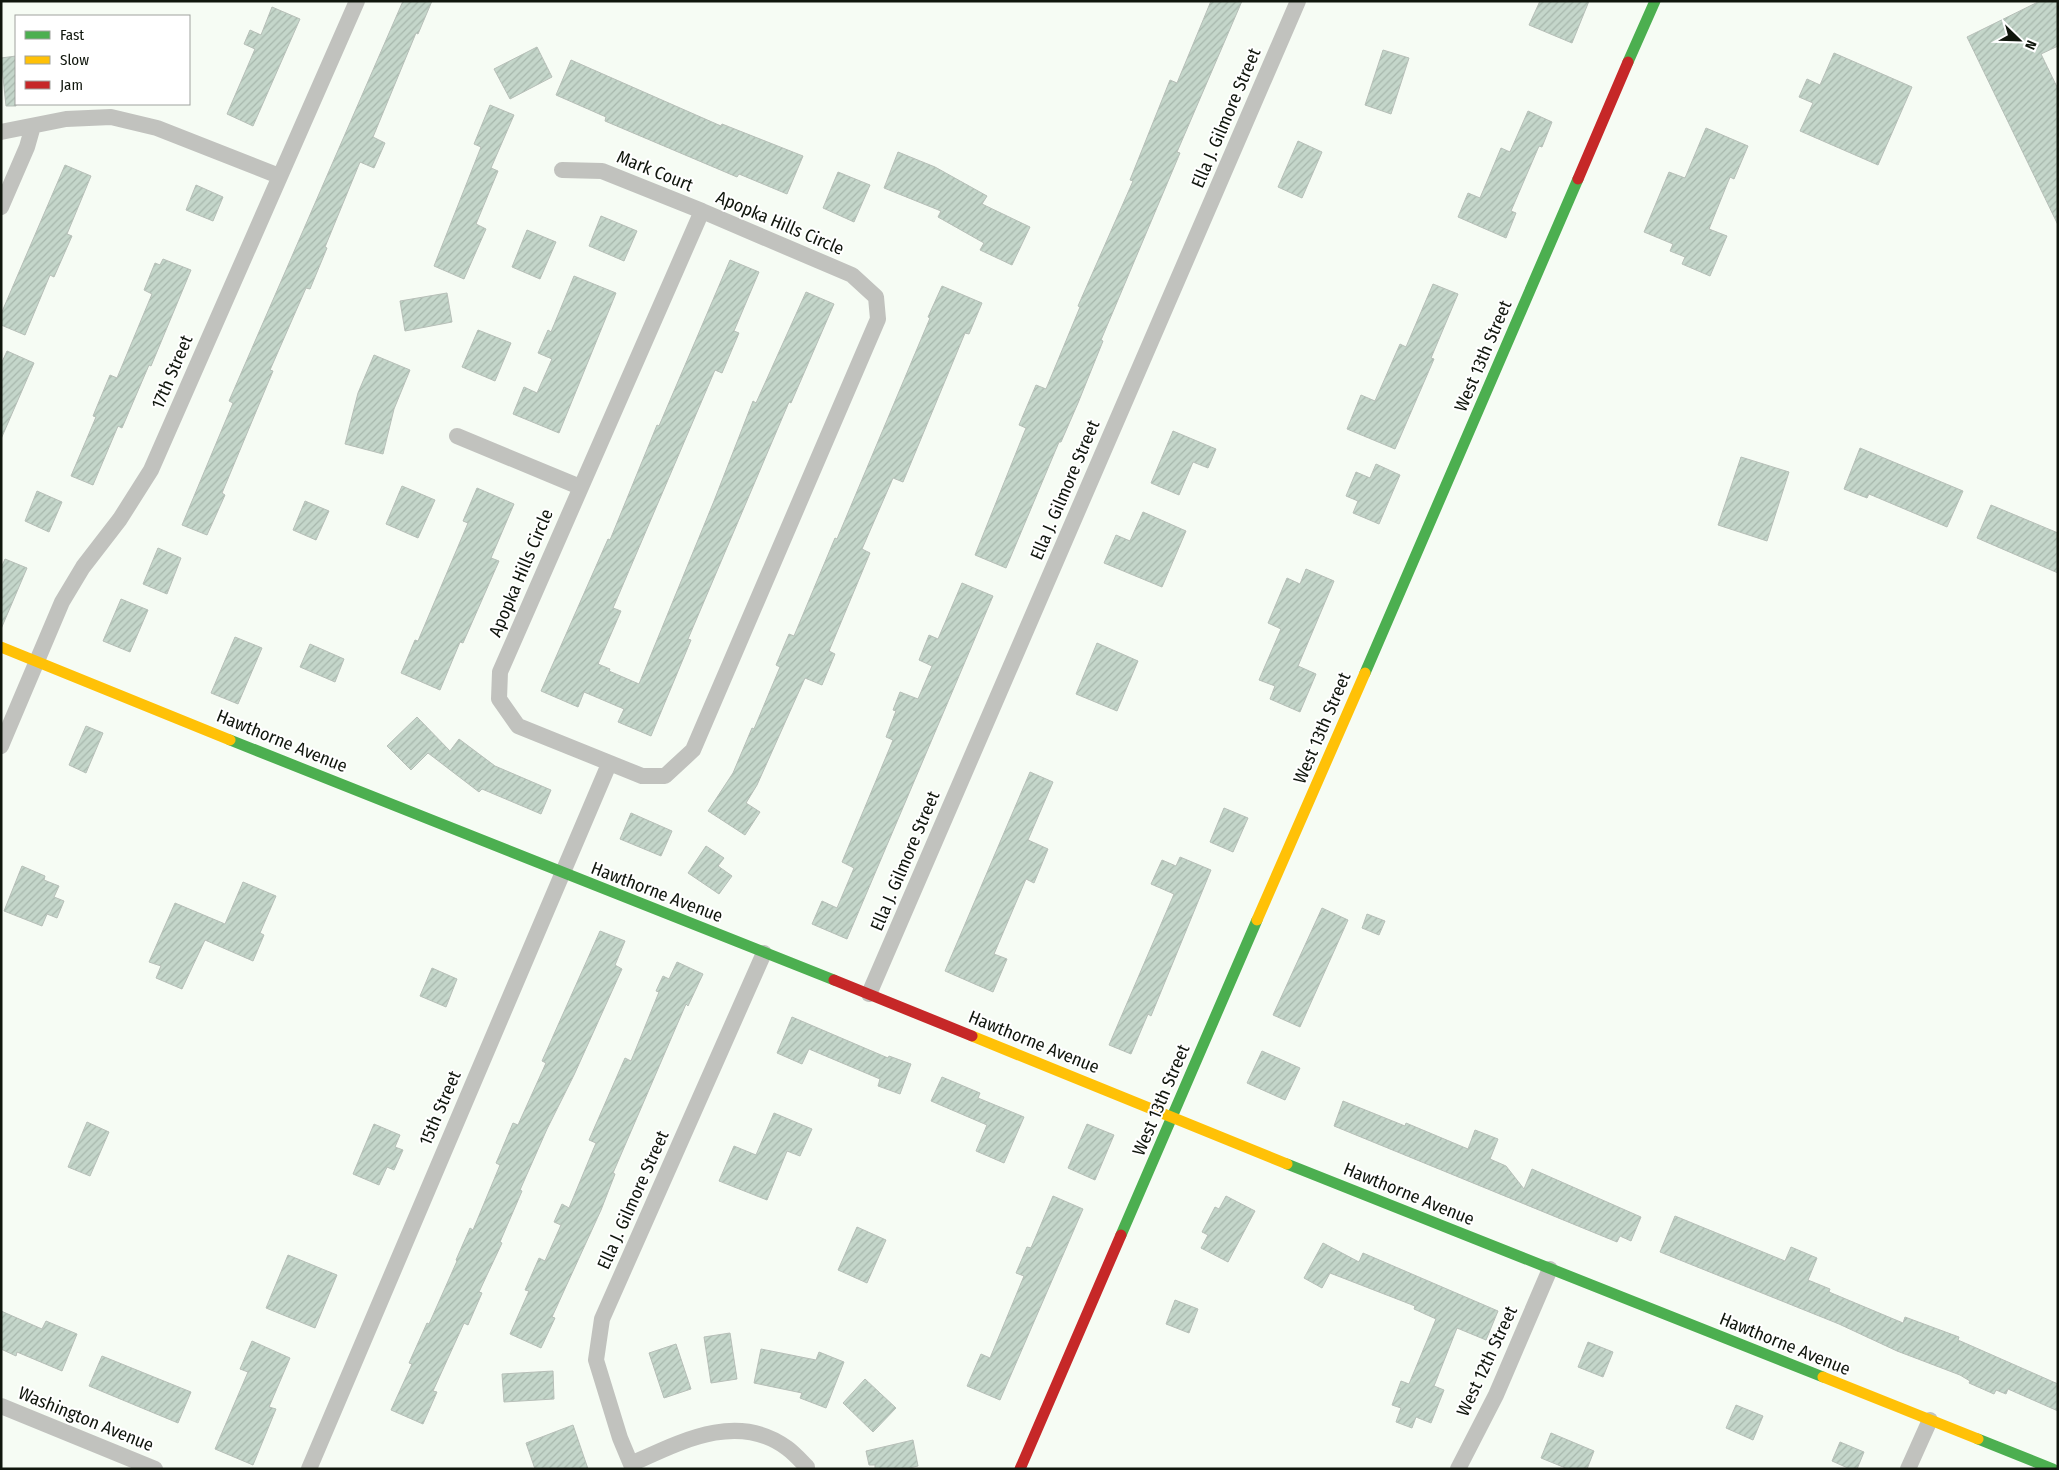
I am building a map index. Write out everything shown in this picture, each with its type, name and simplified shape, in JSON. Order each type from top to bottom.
[{"type":"street","name":"17th Street","points":[[1,746],[62,602],[83,567],[120,519],[151,470],[357,1]]},
{"type":"street","name":"Ella J. Gilmore Street","points":[[869,994],[1298,1]]},
{"type":"street","name":"West 13th Street","points":[[1020,1469],[1655,1]]},
{"type":"street","points":[[1,132],[66,119],[110,117],[157,128],[279,176]]},
{"type":"street","points":[[1,207],[27,147],[33,126]]},
{"type":"street","name":"Mark Court","points":[[562,170],[602,171],[702,211]]},
{"type":"street","name":"Apopka Hills Circle","points":[[702,211],[852,275],[876,297],[878,319],[693,750],[665,776],[642,776],[518,726],[499,699],[500,672],[702,211]]},
{"type":"street","points":[[457,436],[580,486]]},
{"type":"street","name":"Hawthorne Avenue","points":[[1,647],[561,873],[869,994],[1172,1118],[2054,1469]]},
{"type":"street","name":"15th Street","points":[[309,1469],[609,764]]},
{"type":"street","name":"Ella J. Gilmore Street","points":[[632,1466],[620,1438],[596,1360],[602,1320],[764,953]]},
{"type":"street","name":"West 12th Street","points":[[1458,1469],[1496,1395],[1550,1269]]},
{"type":"street","name":"Washington Avenue","points":[[1,1406],[155,1469]]},
{"type":"street","points":[[1908,1469],[1930,1420]]},
{"type":"street","points":[[632,1466],[699,1434],[724,1430],[742,1430],[769,1437],[788,1448],[807,1467]]},
{"type":"building","points":[[403,1],[432,1],[418,34],[416,33],[373,137],[385,143],[374,168],[360,162],[310,289],[306,288],[270,370],[273,371],[222,493],[225,495],[207,535],[182,525],[233,403],[229,401]]},
{"type":"building","points":[[1211,1],[1242,1],[1177,152],[1180,153],[1101,340],[1103,341],[1078,403],[1061,442],[1059,442],[1006,568],[975,555],[1026,428],[1019,425],[1036,385],[1046,389],[1080,307],[1078,306],[1133,181],[1130,180],[1170,80],[1177,83]]},
{"type":"building","points":[[1540,1],[1589,1],[1572,43],[1529,25]]},
{"type":"building","points":[[2040,1],[2058,1],[2058,46],[2041,54],[2058,89],[2058,225],[1967,37]]},
{"type":"building","points":[[272,7],[300,19],[253,126],[227,114],[255,49],[244,44],[250,30],[261,35]]},
{"type":"building","points":[[537,47],[552,77],[510,99],[494,69]]},
{"type":"building","points":[[1383,50],[1409,58],[1391,114],[1365,105]]},
{"type":"building","points":[[1834,53],[1912,87],[1878,165],[1800,131],[1813,103],[1799,97],[1807,79],[1820,85]]},
{"type":"building","points":[[15,56],[16,106],[6,106],[1,58]]},
{"type":"building","points":[[571,60],[721,126],[722,124],[803,156],[787,194],[739,174],[737,177],[605,121],[606,117],[556,95]]},
{"type":"building","points":[[490,105],[514,115],[491,168],[498,171],[476,224],[486,229],[464,279],[434,266],[481,147],[474,144]]},
{"type":"building","points":[[1528,111],[1552,122],[1542,147],[1539,146],[1511,211],[1516,213],[1506,238],[1458,217],[1468,193],[1480,198],[1501,148],[1510,152]]},
{"type":"building","points":[[1706,128],[1748,146],[1734,179],[1730,177],[1709,229],[1727,236],[1710,276],[1682,264],[1685,257],[1670,251],[1673,244],[1644,232],[1669,172],[1685,178]]},
{"type":"building","points":[[1298,141],[1322,152],[1302,198],[1278,187]]},
{"type":"building","points":[[898,152],[935,167],[987,196],[982,204],[1030,227],[1012,265],[980,250],[984,243],[938,217],[941,211],[884,188]]},
{"type":"building","points":[[65,165],[91,176],[67,234],[72,236],[54,277],[50,275],[25,335],[1,325],[1,314]]},
{"type":"building","points":[[838,172],[870,185],[854,222],[823,208]]},
{"type":"building","points":[[196,185],[223,197],[213,221],[186,210]]},
{"type":"building","points":[[601,216],[637,231],[624,261],[589,246]]},
{"type":"building","points":[[527,230],[556,242],[540,279],[512,267]]},
{"type":"building","points":[[163,259],[191,270],[151,366],[149,365],[122,428],[118,426],[93,485],[71,476],[96,417],[93,416],[110,375],[117,378],[152,294],[144,290],[155,263],[160,265]]},
{"type":"building","points":[[730,260],[759,272],[734,331],[739,333],[722,373],[715,370],[613,608],[621,611],[598,664],[639,684],[753,401],[756,403],[806,292],[834,304],[791,403],[789,402],[688,639],[691,640],[651,736],[618,722],[624,709],[584,692],[578,707],[541,691],[608,539],[610,540],[657,425],[659,426]]},
{"type":"building","points":[[574,276],[616,293],[559,433],[513,414],[524,387],[537,393],[552,359],[538,353],[548,330],[551,332]]},
{"type":"building","points":[[1433,284],[1458,294],[1431,358],[1434,359],[1395,449],[1347,429],[1361,395],[1375,401],[1400,344],[1406,347]]},
{"type":"building","points":[[942,286],[982,303],[969,334],[965,333],[903,482],[893,478],[862,549],[870,553],[829,651],[835,654],[822,685],[805,678],[757,785],[746,803],[760,812],[745,835],[708,811],[733,773],[752,728],[754,729],[780,667],[776,665],[789,634],[794,636],[835,538],[837,539]]},
{"type":"building","points":[[447,293],[452,322],[405,331],[400,301]]},
{"type":"building","points":[[478,330],[511,343],[495,381],[462,367]]},
{"type":"building","points":[[7,351],[34,363],[1,439],[1,364]]},
{"type":"building","points":[[374,355],[410,370],[394,409],[383,454],[345,444],[358,393]]},
{"type":"building","points":[[1173,431],[1216,449],[1208,468],[1193,462],[1179,495],[1151,483]]},
{"type":"building","points":[[1860,448],[1963,491],[1947,527],[1869,494],[1867,498],[1844,489]]},
{"type":"building","points":[[1741,457],[1789,472],[1767,541],[1718,525]]},
{"type":"building","points":[[1376,464],[1400,475],[1379,524],[1353,513],[1358,501],[1346,496],[1356,472],[1370,478]]},
{"type":"building","points":[[402,486],[435,500],[418,538],[386,524]]},
{"type":"building","points":[[477,488],[514,504],[491,558],[499,561],[463,643],[460,642],[440,690],[401,673],[415,640],[418,641],[468,523],[463,521]]},
{"type":"building","points":[[37,491],[62,502],[49,532],[25,521]]},
{"type":"building","points":[[305,501],[329,511],[316,540],[293,530]]},
{"type":"building","points":[[1991,505],[2058,533],[2058,573],[1977,538]]},
{"type":"building","points":[[1143,512],[1186,531],[1162,587],[1104,563],[1116,535],[1130,541]]},
{"type":"building","points":[[158,548],[181,558],[167,594],[143,584]]},
{"type":"building","points":[[5,559],[27,568],[1,629],[1,568]]},
{"type":"building","points":[[1306,569],[1334,581],[1298,666],[1316,674],[1300,712],[1270,699],[1275,686],[1259,680],[1281,629],[1268,623],[1287,578],[1300,584]]},
{"type":"building","points":[[962,583],[993,596],[847,939],[812,924],[822,901],[837,908],[854,868],[842,862],[893,740],[886,737],[896,711],[893,710],[900,692],[918,699],[932,666],[919,660],[929,635],[938,639]]},
{"type":"building","points":[[121,599],[148,610],[130,652],[103,641]]},
{"type":"building","points":[[235,637],[262,648],[238,704],[211,693]]},
{"type":"building","points":[[1097,643],[1138,661],[1117,711],[1076,694]]},
{"type":"building","points":[[310,644],[344,659],[335,682],[300,667]]},
{"type":"building","points":[[417,717],[450,751],[459,739],[495,766],[551,790],[541,814],[482,789],[479,792],[428,753],[411,770],[387,746]]},
{"type":"building","points":[[86,726],[103,733],[86,773],[69,765]]},
{"type":"building","points":[[1030,772],[1053,782],[1028,840],[1048,849],[1034,883],[1026,879],[994,954],[1007,959],[993,992],[945,971]]},
{"type":"building","points":[[1224,808],[1248,818],[1233,852],[1210,842]]},
{"type":"building","points":[[631,813],[672,831],[661,856],[620,839]]},
{"type":"building","points":[[706,846],[724,858],[718,866],[732,876],[719,894],[688,873]]},
{"type":"building","points":[[1180,857],[1211,870],[1151,1016],[1148,1014],[1131,1054],[1109,1045],[1174,894],[1151,884],[1162,860],[1176,866]]},
{"type":"building","points":[[22,866],[45,876],[44,880],[59,886],[54,897],[64,901],[57,918],[47,914],[42,926],[4,911]]},
{"type":"building","points":[[243,882],[276,896],[260,933],[264,935],[253,961],[205,940],[182,989],[156,978],[161,966],[149,962],[175,903],[225,924]]},
{"type":"building","points":[[1322,908],[1348,920],[1300,1027],[1273,1015]]},
{"type":"building","points":[[1367,914],[1385,921],[1379,935],[1362,928]]},
{"type":"building","points":[[600,931],[625,941],[615,965],[622,969],[520,1190],[522,1191],[500,1242],[502,1243],[479,1292],[482,1293],[468,1325],[464,1323],[433,1391],[437,1392],[423,1424],[391,1410],[412,1364],[409,1363],[427,1323],[429,1324],[470,1228],[473,1230],[500,1165],[496,1163],[513,1123],[518,1125],[546,1063],[542,1061]]},
{"type":"building","points":[[677,962],[703,974],[688,1006],[686,1004],[613,1173],[615,1174],[601,1210],[552,1317],[555,1318],[541,1348],[510,1334],[529,1291],[525,1290],[539,1258],[545,1261],[561,1225],[554,1222],[562,1204],[569,1208],[596,1143],[589,1140],[625,1058],[631,1061],[659,992],[656,991],[663,976],[669,979]]},
{"type":"building","points":[[432,968],[457,979],[446,1007],[420,996]]},
{"type":"building","points":[[792,1017],[888,1058],[889,1056],[911,1064],[900,1094],[878,1086],[880,1079],[809,1049],[802,1064],[777,1053]]},
{"type":"building","points":[[1262,1051],[1300,1068],[1285,1100],[1247,1083]]},
{"type":"building","points":[[942,1077],[980,1093],[978,1098],[1024,1117],[1004,1163],[976,1151],[987,1125],[931,1101]]},
{"type":"building","points":[[1343,1101],[1405,1126],[1406,1123],[1468,1149],[1475,1130],[1498,1139],[1490,1159],[1506,1166],[1524,1189],[1532,1169],[1641,1217],[1631,1241],[1620,1236],[1617,1242],[1334,1126]]},
{"type":"building","points":[[774,1113],[812,1129],[800,1156],[787,1151],[767,1200],[719,1181],[734,1146],[756,1155]]},
{"type":"building","points":[[87,1122],[109,1132],[90,1176],[68,1167]]},
{"type":"building","points":[[374,1124],[400,1135],[395,1147],[403,1150],[394,1170],[387,1167],[379,1185],[353,1174]]},
{"type":"building","points":[[1087,1124],[1114,1135],[1095,1180],[1068,1168]]},
{"type":"building","points":[[1053,1196],[1083,1209],[1000,1400],[967,1386],[981,1354],[990,1358],[1024,1276],[1016,1273],[1027,1247],[1031,1248]]},
{"type":"building","points":[[1226,1196],[1255,1211],[1228,1262],[1201,1248],[1208,1235],[1202,1232],[1215,1207],[1219,1209]]},
{"type":"building","points":[[1675,1216],[1785,1261],[1791,1247],[1817,1258],[1808,1280],[1830,1289],[1829,1292],[1903,1323],[1905,1317],[1959,1337],[1958,1340],[2058,1384],[2058,1411],[2008,1389],[2006,1394],[1996,1390],[1994,1394],[1969,1383],[1970,1381],[1960,1375],[1897,1351],[1839,1324],[1660,1252]]},
{"type":"building","points":[[857,1227],[886,1240],[867,1283],[838,1270]]},
{"type":"building","points":[[1323,1243],[1359,1262],[1363,1253],[1498,1311],[1486,1340],[1457,1328],[1434,1386],[1444,1390],[1431,1423],[1416,1417],[1412,1428],[1396,1422],[1401,1408],[1392,1405],[1401,1381],[1409,1384],[1436,1319],[1414,1309],[1415,1306],[1330,1273],[1322,1288],[1304,1278]]},
{"type":"building","points":[[288,1255],[337,1275],[315,1328],[266,1308]]},
{"type":"building","points":[[1175,1300],[1198,1309],[1189,1333],[1166,1324]]},
{"type":"building","points":[[1,1311],[42,1329],[46,1321],[77,1334],[62,1371],[17,1352],[16,1356],[1,1349]]},
{"type":"building","points":[[730,1333],[737,1379],[711,1383],[704,1337]]},
{"type":"building","points":[[252,1341],[290,1358],[269,1407],[276,1409],[253,1465],[215,1449],[248,1372],[240,1369]]},
{"type":"building","points":[[1588,1342],[1613,1352],[1603,1377],[1578,1367]]},
{"type":"building","points":[[676,1344],[691,1389],[664,1398],[649,1353]]},
{"type":"building","points":[[761,1349],[816,1360],[819,1352],[844,1362],[826,1408],[800,1398],[802,1393],[754,1383]]},
{"type":"building","points":[[102,1356],[191,1392],[178,1423],[89,1386]]},
{"type":"building","points":[[553,1371],[554,1399],[504,1402],[502,1374]]},
{"type":"building","points":[[865,1379],[896,1408],[873,1432],[843,1403]]},
{"type":"building","points":[[1736,1405],[1763,1416],[1753,1440],[1726,1428]]},
{"type":"building","points":[[573,1425],[588,1469],[535,1469],[526,1443]]},
{"type":"building","points":[[1551,1433],[1594,1451],[1587,1469],[1568,1469],[1541,1458]]},
{"type":"building","points":[[913,1440],[918,1466],[905,1469],[875,1469],[875,1465],[869,1465],[866,1451]]},
{"type":"building","points":[[1840,1442],[1864,1452],[1857,1469],[1850,1469],[1832,1461]]},
{"type":"traffic: fast","points":[[1628,62],[1655,1]]},
{"type":"traffic: fast","points":[[1365,673],[1578,179]]},
{"type":"traffic: fast","points":[[230,740],[834,980]]},
{"type":"traffic: fast","points":[[1121,1235],[1257,920]]},
{"type":"traffic: fast","points":[[1287,1164],[1823,1377]]},
{"type":"traffic: fast","points":[[1978,1439],[2053,1469]]},
{"type":"traffic: slow","points":[[1,647],[230,740]]},
{"type":"traffic: slow","points":[[1257,920],[1365,673]]},
{"type":"traffic: slow","points":[[972,1036],[1287,1164]]},
{"type":"traffic: slow","points":[[1823,1377],[1978,1439]]},
{"type":"traffic: jam","points":[[1578,179],[1628,62]]},
{"type":"traffic: jam","points":[[834,980],[972,1036]]},
{"type":"traffic: jam","points":[[1020,1469],[1121,1235]]}]
